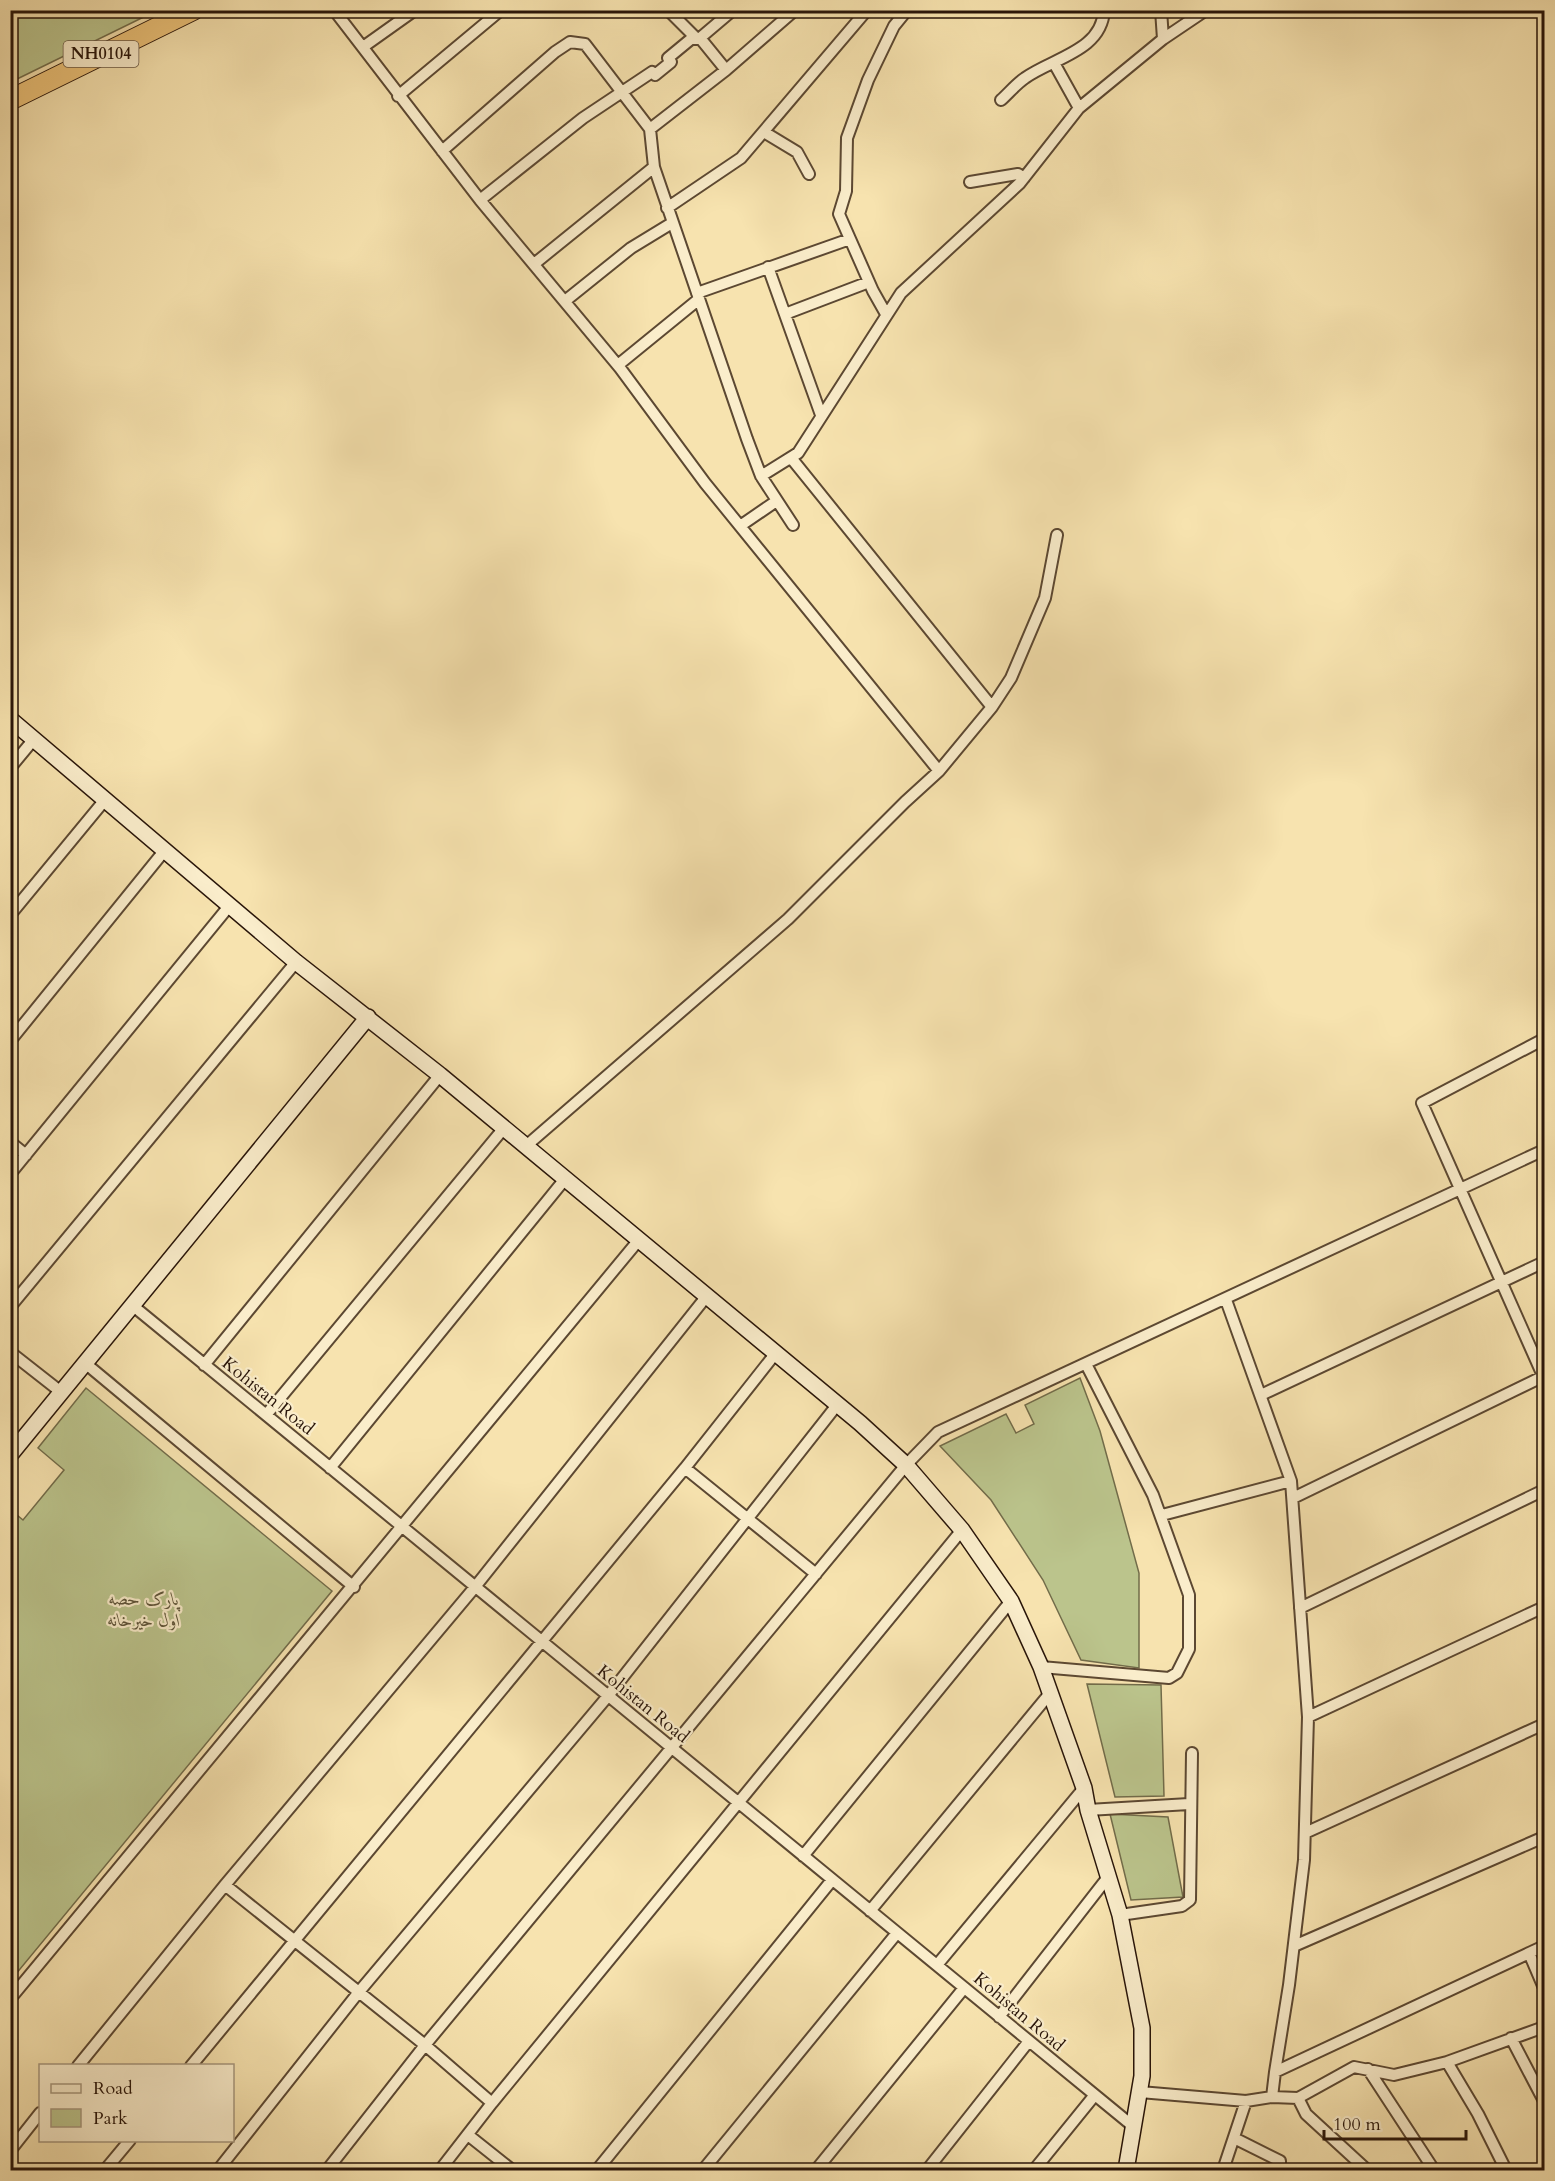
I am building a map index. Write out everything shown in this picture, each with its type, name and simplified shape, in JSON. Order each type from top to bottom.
[{"type":"highway","name":"NH0104","points":[[10,100],[192,10]]},
{"type":"main road","points":[[10,718],[104,801],[231,905],[296,962],[440,1074],[837,1405],[906,1465],[962,1530],[1011,1601],[1041,1667],[1084,1788],[1088,1810],[1120,1915],[1142,2028],[1140,2092],[1126,2170]]},
{"type":"main road","points":[[10,1455],[368,1017]]},
{"type":"street","points":[[334,10],[480,200],[618,365],[740,526],[939,771]]},
{"type":"street","points":[[363,47],[415,10]]},
{"type":"street","points":[[398,96],[501,10]]},
{"type":"street","points":[[668,10],[698,38],[726,70]]},
{"type":"street","points":[[480,200],[583,118],[652,72],[655,75],[659,72],[671,62],[668,58],[733,10]]},
{"type":"street","points":[[650,129],[726,70],[795,10]]},
{"type":"street","points":[[667,208],[741,158],[867,10]]},
{"type":"street","points":[[886,314],[839,214],[846,191],[847,138],[868,80],[894,26],[907,10]]},
{"type":"street","points":[[1000,100],[1025,78],[1084,46],[1101,30],[1104,10]]},
{"type":"street","points":[[1161,10],[1163,39]]},
{"type":"street","points":[[761,476],[792,459],[902,293],[1024,178],[1042,151],[1079,108],[1163,39],[1206,10]]},
{"type":"street","points":[[442,151],[570,42],[585,44],[650,129],[654,167],[667,208],[761,476],[775,502],[792,525]]},
{"type":"street","points":[[1054,63],[1079,108]]},
{"type":"street","points":[[764,132],[797,153],[809,174]]},
{"type":"street","points":[[534,264],[654,167]]},
{"type":"street","points":[[970,182],[1018,174],[1024,178]]},
{"type":"street","points":[[565,301],[631,248],[672,223]]},
{"type":"street","points":[[618,365],[698,296],[768,267],[850,239]]},
{"type":"street","points":[[768,267],[821,415]]},
{"type":"street","points":[[784,314],[869,282]]},
{"type":"street","points":[[792,459],[992,707]]},
{"type":"street","points":[[740,526],[775,502]]},
{"type":"street","points":[[526,1146],[788,919],[904,802],[939,771],[992,707],[1011,678],[1045,598],[1057,535]]},
{"type":"street","points":[[10,768],[34,739]]},
{"type":"street","points":[[10,915],[104,801]]},
{"type":"street","points":[[10,1041],[165,850]]},
{"type":"street","points":[[10,1174],[231,905]]},
{"type":"street","points":[[10,1307],[296,962]]},
{"type":"street","points":[[1293,1498],[1544,1377],[1458,1190],[1422,1103],[1545,1039]]},
{"type":"street","points":[[204,1365],[440,1074]]},
{"type":"street","points":[[266,1416],[504,1128]]},
{"type":"street","points":[[10,1143],[26,1155]]},
{"type":"street","points":[[327,2170],[425,2045],[673,1749],[906,1465],[938,1432],[1545,1150]]},
{"type":"street","points":[[330,1468],[565,1179]]},
{"type":"street","points":[[10,1999],[354,1587],[638,1241]]},
{"type":"street","points":[[1262,1395],[1545,1262]]},
{"type":"street","points":[[80,2064],[225,1885],[475,1587],[706,1297]]},
{"type":"street","points":[[1226,1300],[1292,1481],[1308,1717],[1305,1833],[1294,1946],[1272,2097]]},
{"type":"street","name":"Kohistan Road","points":[[132,1305],[1134,2127]]},
{"type":"street","points":[[10,1352],[62,1392]]},
{"type":"street","points":[[194,2064],[540,1641],[685,1468],[775,1354]]},
{"type":"street","points":[[85,1363],[354,1587]]},
{"type":"street","points":[[1041,1667],[1169,1678],[1177,1673],[1189,1649],[1189,1595],[1162,1515],[1086,1364]]},
{"type":"street","points":[[218,2170],[358,1993],[608,1696],[837,1405]]},
{"type":"street","points":[[685,1468],[816,1574]]},
{"type":"street","points":[[1162,1515],[1292,1481]]},
{"type":"street","points":[[1300,1608],[1545,1490]]},
{"type":"street","points":[[440,2170],[492,2103],[962,1530]]},
{"type":"street","points":[[803,1856],[1011,1601]]},
{"type":"street","points":[[1308,1717],[1545,1607]]},
{"type":"street","points":[[870,1911],[1051,1692]]},
{"type":"street","points":[[1305,1833],[1545,1724]]},
{"type":"street","points":[[1120,1915],[1182,1906],[1190,1900],[1189,1804],[1192,1753]]},
{"type":"street","points":[[937,1965],[1084,1788]]},
{"type":"street","points":[[1088,1810],[1189,1804]]},
{"type":"street","points":[[1294,1946],[1545,1837]]},
{"type":"street","points":[[999,2017],[1108,1877]]},
{"type":"street","points":[[597,2170],[832,1880]]},
{"type":"street","points":[[225,1885],[425,2045],[492,2103]]},
{"type":"street","points":[[703,2170],[897,1933]]},
{"type":"street","points":[[1275,2072],[1545,1946]]},
{"type":"street","points":[[1529,1953],[1545,1988]]},
{"type":"street","points":[[816,2170],[964,1988]]},
{"type":"street","points":[[1140,2092],[1246,2101],[1272,2097],[1298,2098],[1354,2067],[1394,2075],[1447,2062],[1545,2027]]},
{"type":"street","points":[[1511,2038],[1545,2101]]},
{"type":"street","points":[[927,2170],[1029,2041]]},
{"type":"street","points":[[1447,2062],[1478,2114],[1506,2170]]},
{"type":"street","points":[[1368,2068],[1434,2170]]},
{"type":"street","points":[[1034,2170],[1094,2096]]},
{"type":"street","points":[[1298,2098],[1306,2114],[1367,2170]]},
{"type":"street","points":[[1223,2170],[1246,2101]]},
{"type":"street","points":[[10,2151],[39,2114]]},
{"type":"street","points":[[468,2135],[512,2170]]},
{"type":"street","points":[[1234,2138],[1280,2161],[1280,2170]]},
{"type":"street","points":[[105,2170],[128,2142]]},
{"type":"green space","points":[[11,10],[156,10],[156,11],[11,82]]},
{"type":"green space","points":[[1080,1378],[1100,1431],[1139,1573],[1139,1668],[1081,1660],[1043,1580],[991,1500],[940,1446],[1006,1414],[1016,1433],[1034,1424],[1025,1405]]},
{"type":"green space","name":"پارک حصه اول خیرخانه","points":[[86,1388],[332,1591],[11,1980],[11,1510],[23,1520],[64,1470],[38,1448]]},
{"type":"green space","points":[[1087,1684],[1161,1685],[1164,1796],[1115,1797]]},
{"type":"green space","points":[[1110,1814],[1168,1817],[1183,1897],[1131,1900]]}]
